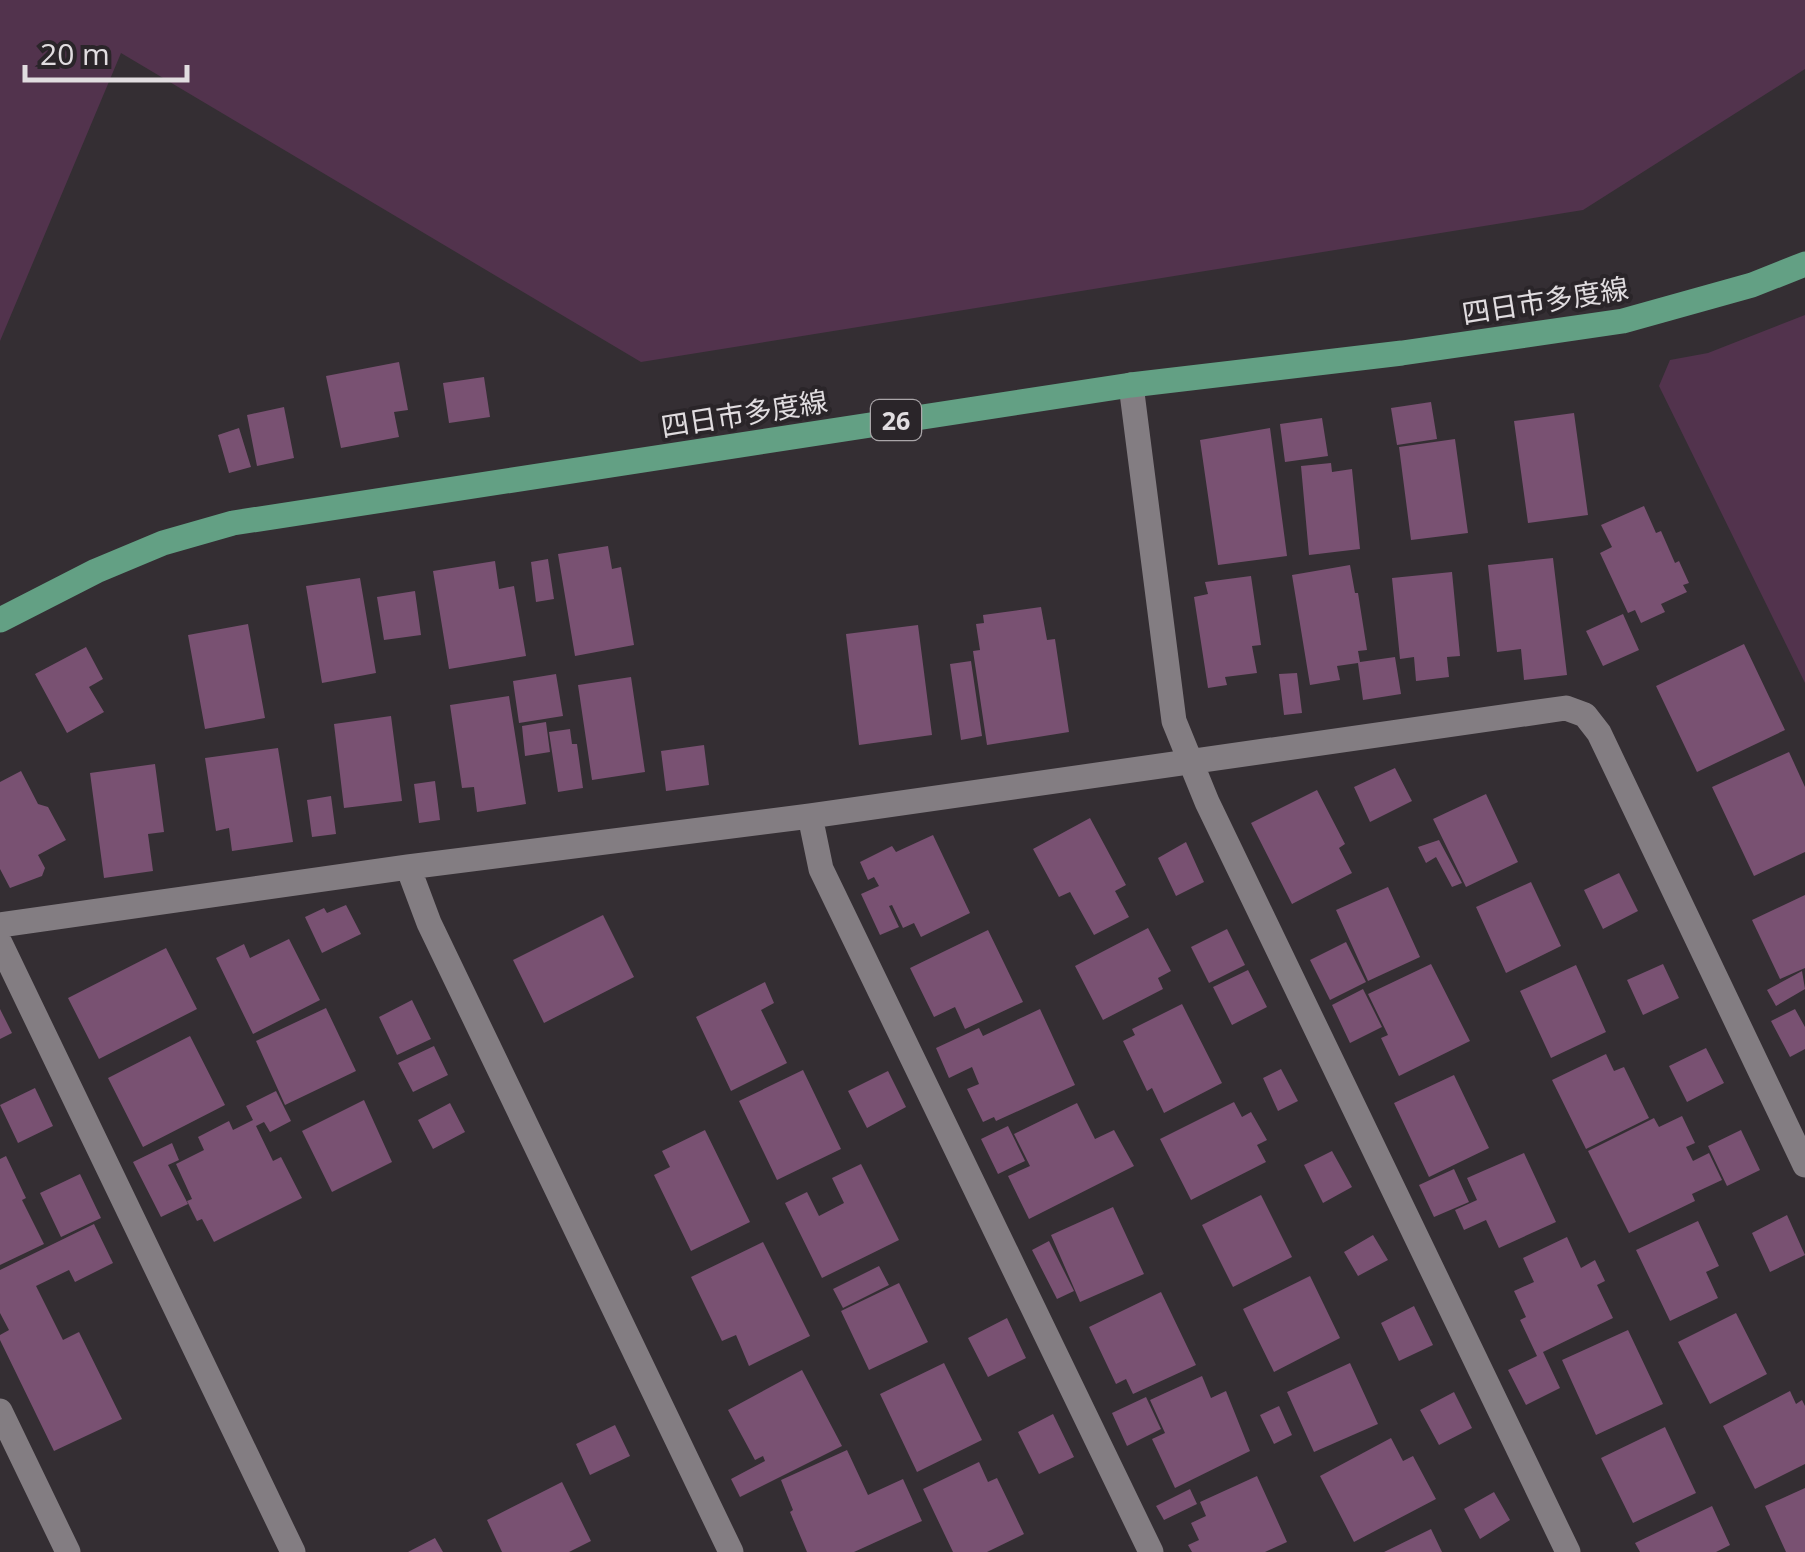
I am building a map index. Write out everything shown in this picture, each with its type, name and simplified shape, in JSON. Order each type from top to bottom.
[{"type":"main road","name":"四日市多度線","points":[[0,620],[96,571],[164,543],[232,524],[1131,385],[1402,353],[1623,321],[1752,286],[1805,264]]},
{"type":"street","points":[[1131,385],[1174,720],[1207,802],[1568,1552]]},
{"type":"street","points":[[0,924],[408,866],[810,816],[1566,708],[1585,715],[1599,734],[1805,1164]]},
{"type":"street","points":[[810,816],[821,869],[1150,1552]]},
{"type":"street","points":[[408,866],[429,923],[731,1552]]},
{"type":"street","points":[[0,943],[292,1552]]},
{"type":"street","points":[[0,1411],[68,1552]]},
{"type":"shaded area","points":[[0,0],[1805,0],[1805,69],[1583,210],[641,362],[121,53],[0,341]]},
{"type":"shaded area","points":[[1805,315],[1805,683],[1659,386],[1670,360],[1708,353]]},
{"type":"building","points":[[399,362],[408,410],[394,412],[399,437],[341,448],[326,376]]},
{"type":"building","points":[[484,377],[490,417],[449,423],[443,383]]},
{"type":"building","points":[[1431,402],[1437,439],[1397,445],[1391,408]]},
{"type":"building","points":[[284,407],[294,458],[257,466],[247,415]]},
{"type":"building","points":[[1574,413],[1588,515],[1528,523],[1514,421]]},
{"type":"building","points":[[1322,418],[1328,456],[1285,462],[1280,424]]},
{"type":"building","points":[[239,428],[251,467],[229,473],[218,435]]},
{"type":"building","points":[[1270,428],[1287,556],[1218,565],[1200,440]]},
{"type":"building","points":[[1455,439],[1468,533],[1411,540],[1399,447]]},
{"type":"building","points":[[1331,463],[1332,472],[1352,469],[1360,549],[1309,555],[1301,466]]},
{"type":"building","points":[[1644,506],[1656,533],[1661,531],[1689,583],[1683,585],[1687,592],[1661,604],[1665,612],[1641,623],[1635,610],[1628,613],[1600,553],[1612,547],[1601,525]]},
{"type":"building","points":[[608,546],[612,569],[621,567],[634,645],[575,656],[558,554]]},
{"type":"building","points":[[1553,558],[1567,675],[1524,680],[1521,649],[1497,652],[1488,565]]},
{"type":"building","points":[[548,559],[554,599],[536,602],[531,562]]},
{"type":"building","points":[[495,561],[499,589],[514,586],[526,656],[449,669],[433,571]]},
{"type":"building","points":[[1350,565],[1367,650],[1358,651],[1360,662],[1395,657],[1401,694],[1363,700],[1358,663],[1337,666],[1340,680],[1310,685],[1292,575]]},
{"type":"building","points":[[1452,572],[1460,656],[1447,657],[1449,677],[1416,681],[1414,657],[1400,659],[1392,578]]},
{"type":"building","points":[[1251,576],[1261,645],[1252,646],[1257,673],[1225,677],[1227,685],[1208,688],[1194,597],[1208,594],[1205,582]]},
{"type":"building","points":[[360,578],[376,673],[322,683],[306,586]]},
{"type":"building","points":[[415,591],[421,635],[384,640],[377,597]]},
{"type":"building","points":[[1041,607],[1047,640],[1055,639],[1069,732],[987,745],[973,651],[980,650],[976,624],[984,623],[983,615]]},
{"type":"building","points":[[1623,614],[1639,650],[1603,666],[1586,631]]},
{"type":"building","points":[[248,624],[265,718],[205,729],[188,635]]},
{"type":"building","points":[[918,625],[932,735],[859,745],[846,634]]},
{"type":"building","points":[[1744,644],[1785,730],[1697,772],[1656,686]]},
{"type":"building","points":[[86,647],[103,679],[89,687],[104,712],[67,733],[35,674]]},
{"type":"building","points":[[971,661],[982,736],[961,740],[950,664]]},
{"type":"building","points":[[1297,673],[1302,713],[1284,715],[1279,674]]},
{"type":"building","points":[[556,674],[563,716],[519,723],[513,681]]},
{"type":"building","points":[[631,677],[645,772],[592,780],[578,685]]},
{"type":"building","points":[[509,696],[526,804],[477,812],[474,787],[462,788],[450,705]]},
{"type":"building","points":[[391,716],[402,801],[344,808],[334,724]]},
{"type":"building","points":[[546,722],[550,752],[525,756],[522,726]]},
{"type":"building","points":[[570,729],[572,744],[577,744],[583,788],[558,792],[549,732]]},
{"type":"building","points":[[704,745],[709,785],[666,791],[661,751]]},
{"type":"building","points":[[278,748],[293,842],[232,851],[229,828],[216,831],[205,758]]},
{"type":"building","points":[[1789,752],[1805,787],[1805,852],[1754,876],[1712,787]]},
{"type":"building","points":[[155,764],[164,832],[148,834],[153,871],[104,878],[90,773]]},
{"type":"building","points":[[1395,768],[1412,801],[1370,822],[1354,787]]},
{"type":"building","points":[[21,771],[38,804],[48,807],[66,840],[38,855],[45,868],[42,876],[10,888],[0,869],[0,782]]},
{"type":"building","points":[[435,781],[440,820],[419,823],[414,784]]},
{"type":"building","points":[[1317,790],[1345,844],[1339,848],[1352,873],[1292,904],[1251,823]]},
{"type":"building","points":[[1486,794],[1518,862],[1466,887],[1433,819]]},
{"type":"building","points":[[331,796],[336,834],[312,837],[307,800]]},
{"type":"building","points":[[1090,818],[1126,885],[1115,891],[1129,917],[1094,935],[1070,892],[1059,897],[1033,849]]},
{"type":"building","points":[[933,835],[970,913],[921,937],[914,923],[903,928],[892,905],[889,906],[899,927],[880,935],[861,894],[879,886],[874,877],[868,880],[860,862],[892,846],[896,852]]},
{"type":"building","points":[[1439,840],[1462,883],[1452,887],[1436,857],[1426,863],[1418,847]]},
{"type":"building","points":[[1186,842],[1204,882],[1176,896],[1158,858]]},
{"type":"building","points":[[1619,873],[1638,911],[1603,929],[1584,890]]},
{"type":"building","points":[[1531,882],[1561,946],[1506,973],[1476,907]]},
{"type":"building","points":[[1388,887],[1420,957],[1368,981],[1336,910]]},
{"type":"building","points":[[1805,895],[1805,968],[1780,979],[1752,920]]},
{"type":"building","points":[[346,905],[361,934],[322,953],[305,917],[324,908],[327,913]]},
{"type":"building","points":[[603,915],[634,977],[544,1023],[513,960]]},
{"type":"building","points":[[1148,928],[1171,971],[1158,978],[1163,989],[1103,1020],[1075,966]]},
{"type":"building","points":[[1227,929],[1245,965],[1209,983],[1191,947]]},
{"type":"building","points":[[988,930],[1023,1002],[965,1029],[955,1007],[934,1017],[910,968]]},
{"type":"building","points":[[289,939],[320,1000],[253,1034],[216,958],[244,944],[250,958]]},
{"type":"building","points":[[1346,942],[1366,982],[1330,1000],[1310,960]]},
{"type":"building","points":[[166,948],[197,1009],[99,1059],[68,998]]},
{"type":"building","points":[[1431,964],[1470,1041],[1399,1076],[1381,1038],[1388,1035],[1368,994]]},
{"type":"building","points":[[1663,964],[1679,998],[1643,1015],[1627,980]]},
{"type":"building","points":[[1576,965],[1606,1032],[1551,1058],[1520,991]]},
{"type":"building","points":[[1248,970],[1267,1007],[1232,1025],[1213,987]]},
{"type":"building","points":[[1802,971],[1805,989],[1776,1006],[1767,990]]},
{"type":"building","points":[[765,982],[774,1003],[761,1010],[787,1063],[731,1091],[696,1017]]},
{"type":"building","points":[[1363,989],[1382,1027],[1350,1043],[1332,1005]]},
{"type":"building","points":[[412,1000],[431,1039],[397,1055],[379,1017]]},
{"type":"building","points":[[1182,1004],[1222,1083],[1164,1113],[1152,1088],[1147,1091],[1123,1041],[1135,1035],[1132,1029]]},
{"type":"building","points":[[326,1008],[356,1071],[285,1105],[256,1041]]},
{"type":"building","points":[[0,1009],[12,1033],[0,1039]]},
{"type":"building","points":[[1040,1009],[1075,1085],[996,1121],[994,1117],[983,1122],[967,1089],[979,1084],[972,1067],[949,1078],[936,1048],[979,1028],[983,1036]]},
{"type":"building","points":[[1795,1009],[1805,1027],[1805,1049],[1790,1057],[1771,1021]]},
{"type":"building","points":[[190,1036],[225,1105],[143,1147],[108,1078]]},
{"type":"building","points":[[434,1046],[448,1075],[413,1092],[398,1063]]},
{"type":"building","points":[[1706,1048],[1724,1083],[1687,1102],[1669,1066]]},
{"type":"building","points":[[1606,1054],[1614,1071],[1624,1067],[1649,1118],[1586,1149],[1552,1080]]},
{"type":"building","points":[[1281,1069],[1298,1101],[1278,1111],[1263,1078]]},
{"type":"building","points":[[803,1070],[841,1149],[777,1180],[739,1101]]},
{"type":"building","points":[[888,1071],[906,1107],[867,1128],[848,1091]]},
{"type":"building","points":[[1454,1075],[1489,1148],[1429,1177],[1394,1103]]},
{"type":"building","points":[[35,1088],[53,1126],[18,1143],[0,1105]]},
{"type":"building","points":[[276,1091],[291,1121],[270,1132],[264,1122],[256,1126],[273,1161],[281,1157],[302,1198],[214,1242],[187,1201],[192,1199],[176,1164],[204,1150],[198,1137],[229,1121],[233,1130],[253,1120],[246,1106]]},
{"type":"building","points":[[364,1100],[392,1162],[332,1192],[302,1131]]},
{"type":"building","points":[[1234,1102],[1242,1117],[1251,1112],[1267,1140],[1257,1145],[1266,1162],[1191,1200],[1160,1139]]},
{"type":"building","points":[[450,1103],[465,1132],[433,1149],[418,1120]]},
{"type":"building","points":[[1077,1103],[1095,1139],[1114,1130],[1134,1166],[1029,1219],[1008,1176],[1030,1166],[1014,1134]]},
{"type":"building","points":[[1682,1116],[1695,1143],[1686,1147],[1693,1161],[1709,1153],[1722,1180],[1692,1194],[1695,1201],[1629,1233],[1588,1151],[1654,1118],[1659,1127]]},
{"type":"building","points":[[1008,1126],[1025,1161],[998,1174],[981,1139]]},
{"type":"building","points":[[705,1130],[750,1222],[691,1251],[654,1175],[670,1167],[662,1151]]},
{"type":"building","points":[[1741,1130],[1760,1170],[1727,1186],[1708,1146]]},
{"type":"building","points":[[172,1143],[179,1160],[168,1165],[188,1204],[161,1217],[133,1162]]},
{"type":"building","points":[[1332,1151],[1352,1187],[1323,1203],[1304,1165]]},
{"type":"building","points":[[1524,1153],[1556,1222],[1499,1248],[1486,1220],[1464,1230],[1455,1210],[1477,1200],[1467,1178]]},
{"type":"building","points":[[6,1156],[44,1244],[0,1265],[0,1159]]},
{"type":"building","points":[[861,1164],[899,1240],[822,1278],[785,1203],[807,1192],[819,1216],[844,1203],[832,1178]]},
{"type":"building","points":[[1454,1169],[1469,1202],[1434,1217],[1419,1185]]},
{"type":"building","points":[[80,1174],[101,1218],[61,1237],[40,1193]]},
{"type":"building","points":[[1261,1195],[1292,1257],[1233,1287],[1202,1225]]},
{"type":"building","points":[[1113,1207],[1144,1274],[1080,1302],[1051,1235]]},
{"type":"building","points":[[1787,1215],[1805,1255],[1770,1272],[1752,1233]]},
{"type":"building","points":[[1698,1221],[1719,1266],[1706,1272],[1718,1298],[1670,1321],[1636,1250]]},
{"type":"building","points":[[94,1224],[113,1263],[75,1282],[69,1270],[36,1286],[63,1340],[79,1332],[122,1419],[54,1451],[0,1340],[0,1335],[9,1330],[0,1313],[0,1270]]},
{"type":"building","points":[[1373,1235],[1388,1260],[1358,1276],[1344,1252]]},
{"type":"building","points":[[1567,1237],[1581,1268],[1595,1260],[1605,1281],[1597,1285],[1613,1318],[1543,1352],[1560,1388],[1526,1405],[1508,1370],[1537,1356],[1520,1320],[1526,1317],[1514,1291],[1534,1282],[1523,1258]]},
{"type":"building","points":[[1049,1241],[1074,1291],[1057,1299],[1032,1250]]},
{"type":"building","points":[[763,1242],[810,1336],[749,1366],[736,1335],[722,1341],[691,1277]]},
{"type":"building","points":[[879,1266],[889,1285],[843,1308],[833,1289]]},
{"type":"building","points":[[1310,1276],[1340,1338],[1274,1372],[1243,1309]]},
{"type":"building","points":[[899,1283],[928,1342],[869,1370],[841,1311]]},
{"type":"building","points":[[1161,1292],[1196,1365],[1133,1394],[1126,1379],[1116,1384],[1089,1327]]},
{"type":"building","points":[[1414,1306],[1433,1345],[1399,1361],[1381,1323]]},
{"type":"building","points":[[1736,1313],[1767,1374],[1710,1404],[1678,1342]]},
{"type":"building","points":[[1007,1318],[1026,1358],[988,1377],[968,1338]]},
{"type":"building","points":[[1628,1330],[1663,1404],[1596,1435],[1562,1360]]},
{"type":"building","points":[[944,1363],[982,1440],[917,1472],[880,1394]]},
{"type":"building","points":[[1350,1363],[1378,1424],[1314,1452],[1287,1392]]},
{"type":"building","points":[[802,1370],[842,1446],[740,1497],[731,1479],[765,1461],[763,1456],[755,1460],[728,1410]]},
{"type":"building","points":[[1202,1376],[1211,1398],[1226,1391],[1250,1451],[1175,1488],[1152,1439],[1165,1433],[1150,1400]]},
{"type":"building","points":[[1790,1391],[1796,1404],[1802,1400],[1805,1406],[1805,1464],[1755,1489],[1723,1426]]},
{"type":"building","points":[[1454,1392],[1472,1428],[1439,1445],[1420,1410]]},
{"type":"building","points":[[1146,1397],[1161,1429],[1127,1446],[1112,1413]]},
{"type":"building","points":[[1279,1406],[1292,1435],[1274,1444],[1260,1415]]},
{"type":"building","points":[[1053,1414],[1074,1457],[1039,1474],[1018,1432]]},
{"type":"building","points":[[615,1425],[630,1456],[590,1475],[576,1444]]},
{"type":"building","points":[[1665,1427],[1696,1493],[1633,1523],[1601,1458]]},
{"type":"building","points":[[1391,1438],[1403,1461],[1413,1456],[1436,1499],[1354,1542],[1320,1476]]},
{"type":"building","points":[[847,1450],[868,1495],[903,1479],[922,1521],[854,1552],[807,1552],[781,1480]]},
{"type":"building","points":[[979,1462],[988,1482],[997,1478],[1024,1534],[987,1552],[953,1552],[923,1489]]},
{"type":"building","points":[[1257,1476],[1287,1542],[1265,1552],[1192,1552],[1188,1545],[1199,1540],[1191,1523],[1206,1516],[1200,1502]]},
{"type":"building","points":[[562,1482],[591,1541],[569,1552],[502,1552],[487,1520]]},
{"type":"building","points":[[1805,1488],[1805,1552],[1786,1552],[1765,1506]]},
{"type":"building","points":[[1190,1489],[1197,1504],[1164,1520],[1156,1506]]},
{"type":"building","points":[[1494,1492],[1510,1520],[1480,1539],[1464,1509]]},
{"type":"building","points":[[1712,1506],[1730,1545],[1716,1552],[1640,1552],[1635,1543]]},
{"type":"building","points":[[1431,1529],[1442,1552],[1384,1552]]},
{"type":"building","points":[[435,1538],[443,1552],[408,1552]]}]
